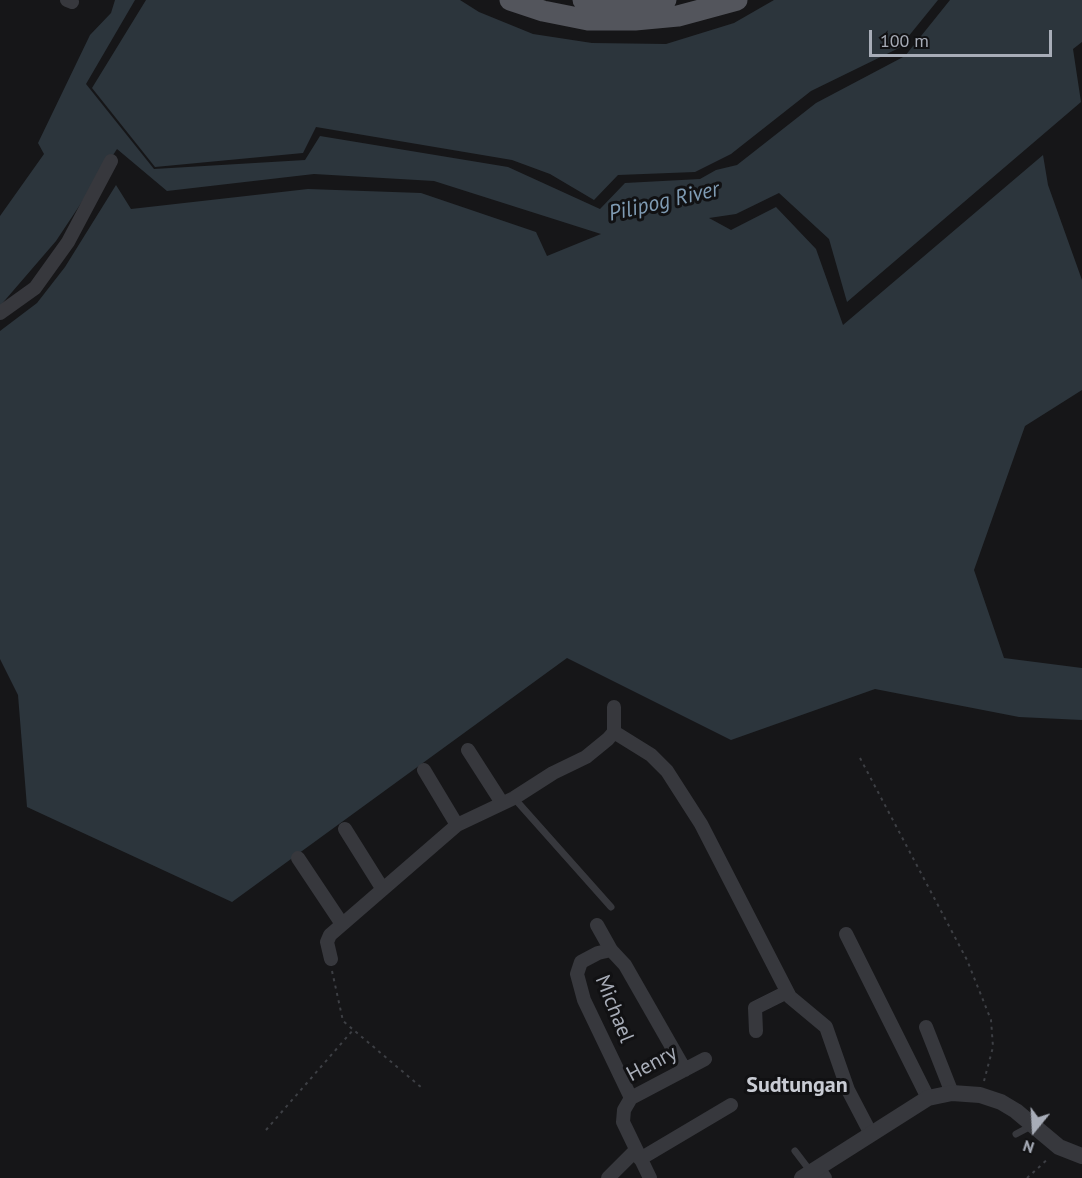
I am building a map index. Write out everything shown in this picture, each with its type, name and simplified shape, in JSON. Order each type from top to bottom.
[{"type":"main road","points":[[510,0],[543,11],[588,20],[635,20],[678,16],[737,0]]},
{"type":"main road","points":[[583,0],[638,3],[666,0]]},
{"type":"street","points":[[0,313],[35,288],[68,242],[111,160]]},
{"type":"street","points":[[331,959],[327,942],[330,935],[382,888],[457,825],[508,800],[553,772],[586,757],[614,732],[614,707]]},
{"type":"street","points":[[614,732],[651,755],[667,771],[701,824],[788,992],[826,1027],[848,1090],[871,1134]]},
{"type":"street","points":[[468,750],[508,800]]},
{"type":"street","points":[[424,770],[457,825]]},
{"type":"street","points":[[345,829],[382,888]]},
{"type":"street","points":[[298,858],[342,924]]},
{"type":"street","points":[[597,925],[611,950]]},
{"type":"street","points":[[846,934],[928,1098]]},
{"type":"street","name":"Michael","points":[[650,1178],[623,1122],[628,1104],[584,1000],[577,974],[581,962],[598,953],[611,950],[624,965],[685,1070]]},
{"type":"street","points":[[756,1031],[755,1008],[788,992]]},
{"type":"street","points":[[926,1027],[952,1093]]},
{"type":"street","name":"Henry","points":[[628,1104],[705,1059]]},
{"type":"street","points":[[814,1174],[928,1098],[952,1093],[980,1095],[1016,1111],[1059,1147],[1082,1156]]},
{"type":"street","points":[[608,1178],[638,1155],[731,1105]]},
{"type":"lane","points":[[508,800],[611,907]]},
{"type":"lane","points":[[1016,1134],[1033,1125]]},
{"type":"lane","points":[[795,1151],[814,1174]]},
{"type":"path","points":[[860,758],[967,960],[991,1020],[993,1047],[980,1095]]},
{"type":"path","points":[[331,959],[344,1021],[422,1088]]},
{"type":"path","points":[[266,1130],[353,1030]]},
{"type":"path","points":[[1028,1178],[1059,1147]]},
{"type":"water","name":"Pilipog River","points":[[115,0],[135,0],[86,84],[154,169],[305,160],[320,136],[508,167],[600,209],[625,183],[700,179],[716,170],[737,165],[816,103],[905,56],[950,0],[1082,0],[1082,42],[1073,49],[1081,102],[847,302],[829,239],[779,193],[736,214],[709,218],[731,230],[776,207],[816,249],[843,325],[1043,155],[1048,185],[1082,280],[1082,390],[1025,426],[974,570],[1004,658],[1082,668],[1082,720],[1019,717],[875,689],[731,740],[567,658],[232,902],[27,807],[18,695],[0,659],[0,331],[37,303],[65,267],[116,185],[131,209],[308,189],[421,193],[536,232],[547,256],[601,234],[434,181],[314,174],[167,191],[117,149],[56,241],[0,306],[0,216],[44,154],[38,143],[90,35],[111,13]]},
{"type":"water","points":[[146,0],[460,0],[479,12],[533,34],[592,43],[666,44],[734,23],[774,0],[938,0],[899,48],[811,91],[731,154],[695,172],[618,175],[594,200],[550,174],[512,160],[316,127],[303,153],[155,167],[92,88]]},
{"type":"district","name":"Sudtungan","points":[[797,1086]]}]
